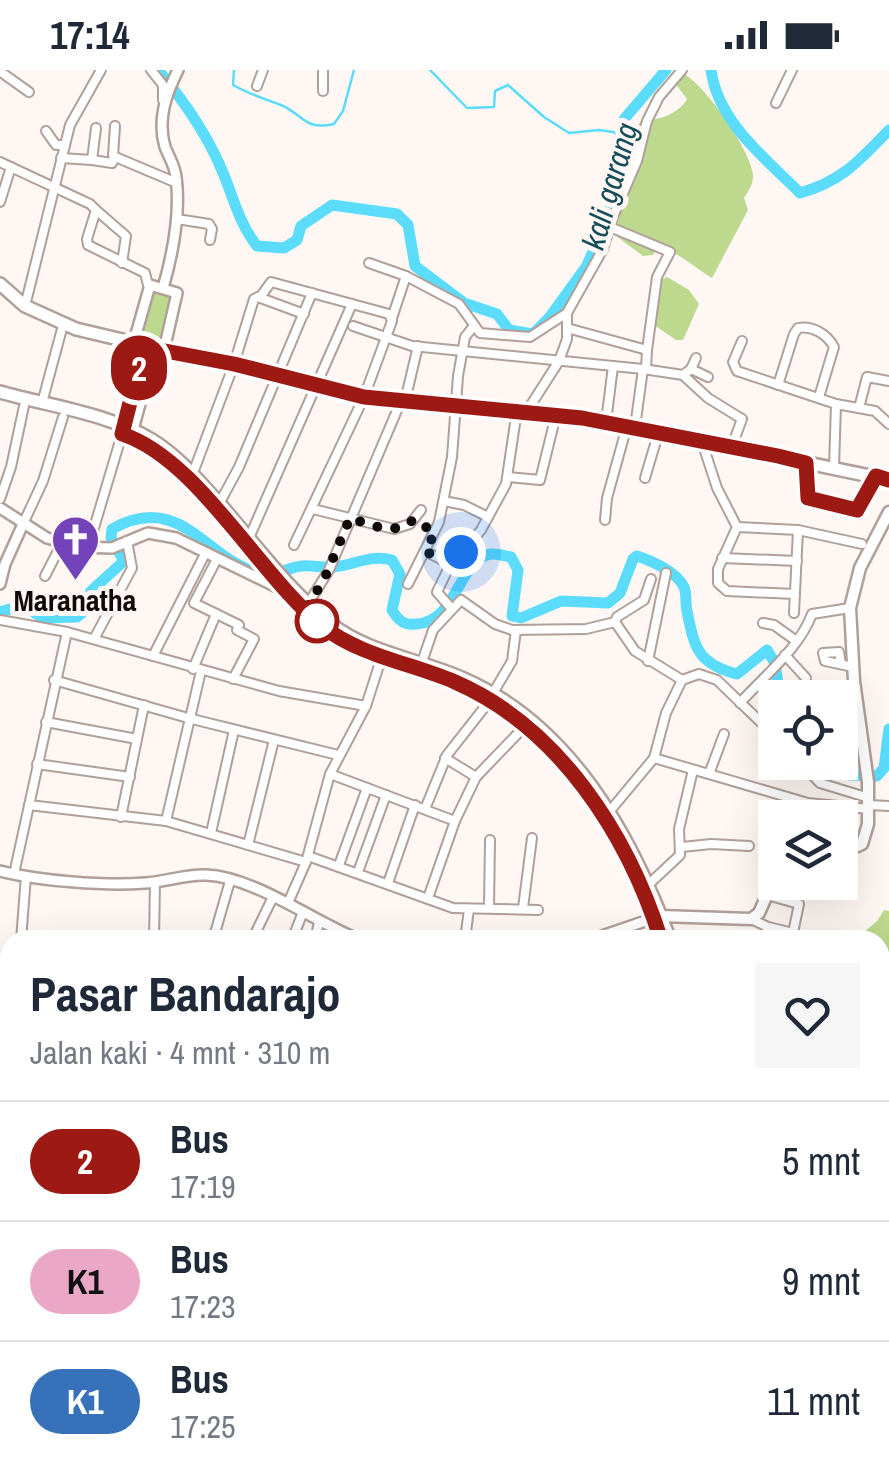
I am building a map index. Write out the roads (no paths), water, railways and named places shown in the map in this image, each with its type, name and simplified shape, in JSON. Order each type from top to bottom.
[{"type":"main road","points":[[0,284],[24,306],[63,325],[364,397],[606,422],[889,480]]},
{"type":"main road","points":[[0,392],[127,432],[168,450],[249,538],[286,586],[349,636],[422,662],[520,711],[558,744],[609,812],[648,885],[660,930]]},
{"type":"main road","points":[[0,400],[127,432],[188,479],[264,559],[273,574],[334,634],[492,696],[557,755],[604,817],[665,930]]},
{"type":"main road","points":[[858,846],[862,844],[869,804],[867,769],[847,665],[850,608],[860,568],[889,512]]},
{"type":"main road","points":[[657,916],[752,919],[765,900]]},
{"type":"street","points":[[24,306],[70,126],[101,70]]},
{"type":"street","points":[[151,70],[163,86],[165,146],[177,183],[176,220],[163,288]]},
{"type":"street","points":[[257,86],[263,70]]},
{"type":"street","points":[[323,70],[323,91]]},
{"type":"street","points":[[368,263],[406,276],[459,304],[480,334],[530,337],[566,313],[597,264],[637,160],[647,121],[659,97],[682,70]]},
{"type":"street","points":[[776,103],[792,70]]},
{"type":"street","points":[[1,71],[30,92]]},
{"type":"street","points":[[163,114],[176,73]]},
{"type":"street","points":[[115,126],[115,157],[177,183]]},
{"type":"street","points":[[92,160],[96,128]]},
{"type":"street","points":[[46,131],[56,145],[65,145]]},
{"type":"street","points":[[61,158],[112,163],[115,157]]},
{"type":"street","points":[[0,162],[78,196],[96,210],[126,236],[122,263]]},
{"type":"street","points":[[0,202],[11,167]]},
{"type":"street","points":[[96,210],[86,239],[88,244],[144,273],[148,285],[149,348]]},
{"type":"street","points":[[176,220],[209,224],[210,240]]},
{"type":"street","points":[[605,520],[608,492],[631,426],[644,369],[658,277],[670,252],[610,227]]},
{"type":"street","points":[[294,545],[364,397],[406,276]]},
{"type":"street","points":[[192,473],[234,364],[254,298],[274,281],[392,318]]},
{"type":"street","points":[[88,548],[127,432],[149,348],[177,293],[148,285]]},
{"type":"street","points":[[219,504],[279,376],[312,293]]},
{"type":"street","points":[[258,297],[304,314]]},
{"type":"street","points":[[249,538],[352,304]]},
{"type":"street","points":[[451,608],[436,592],[450,565],[477,535],[508,476],[522,411],[559,361],[568,328],[566,313]]},
{"type":"street","points":[[42,404],[63,325]]},
{"type":"street","points":[[353,326],[418,346],[708,377]]},
{"type":"street","points":[[408,584],[435,533],[444,500],[465,337],[474,327]]},
{"type":"street","points":[[778,384],[794,334],[798,328],[806,327],[821,333],[834,346],[819,397]]},
{"type":"street","points":[[568,328],[647,350]]},
{"type":"street","points":[[742,340],[734,368],[836,404],[879,413],[889,424]]},
{"type":"street","points":[[308,604],[329,570],[403,401],[418,346]]},
{"type":"street","points":[[687,372],[696,358]]},
{"type":"street","points":[[606,422],[613,366]]},
{"type":"street","points":[[687,372],[708,398],[742,419],[732,446]]},
{"type":"street","points":[[859,408],[867,378],[889,381]]},
{"type":"street","points":[[834,468],[836,404]]},
{"type":"street","points":[[0,499],[12,466],[24,406]]},
{"type":"street","points":[[508,476],[540,480],[556,415]]},
{"type":"street","points":[[0,584],[63,417]]},
{"type":"street","points":[[646,478],[659,431]]},
{"type":"street","points":[[701,440],[717,488],[736,526]]},
{"type":"street","points":[[444,500],[488,517]]},
{"type":"street","points":[[0,508],[62,543],[88,548],[156,533],[286,586]]},
{"type":"street","points":[[313,509],[394,529],[405,527],[421,510]]},
{"type":"street","points":[[414,519],[435,533]]},
{"type":"street","points":[[736,526],[798,530],[862,544]]},
{"type":"street","points":[[736,526],[716,578],[724,590],[795,594]]},
{"type":"street","points":[[794,612],[798,530]]},
{"type":"street","points":[[45,576],[62,543]]},
{"type":"street","points":[[94,640],[132,568],[120,544]]},
{"type":"street","points":[[425,551],[450,565]]},
{"type":"street","points":[[153,656],[206,552]]},
{"type":"street","points":[[722,558],[796,561]]},
{"type":"street","points":[[217,559],[194,602],[239,625],[237,630],[254,639],[233,679]]},
{"type":"street","points":[[648,661],[666,573]]},
{"type":"street","points":[[422,662],[433,630],[462,600],[495,624],[516,630],[590,628],[614,622],[640,606],[651,579]]},
{"type":"street","points":[[740,703],[778,664],[812,614],[850,608]]},
{"type":"street","points":[[166,821],[197,670],[216,614]]},
{"type":"street","points":[[0,620],[66,632],[280,691],[366,706]]},
{"type":"street","points":[[614,622],[627,642],[648,661],[682,680]]},
{"type":"street","points":[[763,623],[774,624],[795,640]]},
{"type":"street","points":[[425,809],[445,758],[492,696],[512,661],[516,630]]},
{"type":"street","points":[[14,874],[66,632]]},
{"type":"street","points":[[785,655],[806,678]]},
{"type":"street","points":[[288,903],[307,859],[330,774],[366,706],[382,656]]},
{"type":"street","points":[[609,812],[654,758],[666,713],[682,680],[699,674],[710,676],[724,684],[758,720]]},
{"type":"street","points":[[54,680],[338,755]]},
{"type":"street","points":[[121,817],[144,706]]},
{"type":"street","points":[[46,722],[137,740]]},
{"type":"street","points":[[428,898],[454,821],[476,776],[526,725]]},
{"type":"street","points":[[211,833],[234,730]]},
{"type":"street","points":[[709,774],[724,734]]},
{"type":"street","points":[[248,845],[274,740]]},
{"type":"street","points":[[445,758],[476,776]]},
{"type":"street","points":[[654,758],[808,803],[889,806]]},
{"type":"street","points":[[37,764],[130,778]]},
{"type":"street","points":[[648,885],[675,863],[682,846],[679,829],[694,770]]},
{"type":"street","points":[[330,774],[454,821]]},
{"type":"street","points":[[816,780],[869,804]]},
{"type":"street","points":[[339,865],[367,788]]},
{"type":"street","points":[[358,872],[386,795]]},
{"type":"street","points":[[29,804],[166,821],[248,845],[339,865],[454,908],[538,910]]},
{"type":"street","points":[[388,884],[415,806]]},
{"type":"street","points":[[522,908],[532,838]]},
{"type":"street","points":[[488,907],[490,840]]},
{"type":"street","points":[[682,846],[749,846]]},
{"type":"street","points":[[0,871],[26,876],[155,882],[206,875],[288,903],[337,930]]},
{"type":"street","points":[[21,930],[26,876]]},
{"type":"street","points":[[217,930],[230,881]]},
{"type":"street","points":[[154,930],[155,882]]},
{"type":"street","points":[[257,930],[273,897]]},
{"type":"street","points":[[783,900],[799,904],[793,930]]},
{"type":"street","points":[[466,930],[469,909]]},
{"type":"street","points":[[296,930],[303,912]]},
{"type":"street","points":[[618,930],[657,916]]},
{"type":"street","points":[[752,919],[778,930]]},
{"type":"street","points":[[317,930],[319,922]]},
{"type":"waterway","name":"kali garang","points":[[158,70],[208,141],[240,218],[257,246],[284,248],[297,240],[301,226],[332,205],[397,214],[408,225],[415,266],[464,303],[497,314],[509,330],[533,334],[586,267],[617,184],[620,133],[625,118],[666,70]]},
{"type":"waterway","points":[[234,70],[233,85],[281,105],[310,123],[324,126],[334,124],[343,111],[354,70]]},
{"type":"waterway","points":[[430,70],[467,108],[494,107],[495,91],[508,85],[569,133],[620,133]]},
{"type":"waterway","name":"kali garang","points":[[711,70],[715,89],[733,123],[800,193],[839,176],[889,130]]},
{"type":"waterway","points":[[0,612],[24,605],[42,618],[77,617],[91,591],[124,561],[111,538],[112,529],[137,519],[158,518],[177,523],[244,568],[264,574],[302,566],[333,567],[369,559],[392,560],[400,574],[392,610],[402,622],[412,624],[439,615],[472,566],[488,555],[511,557],[518,570],[512,616],[521,618],[561,601],[608,603],[620,593],[637,556],[664,568],[681,582],[695,644],[705,659],[737,674],[767,650],[775,663],[777,680]]},
{"type":"waterway","points":[[858,775],[877,776],[884,768],[889,729]]},
{"type":"place","name":"Maranatha","points":[[75,582]]}]
